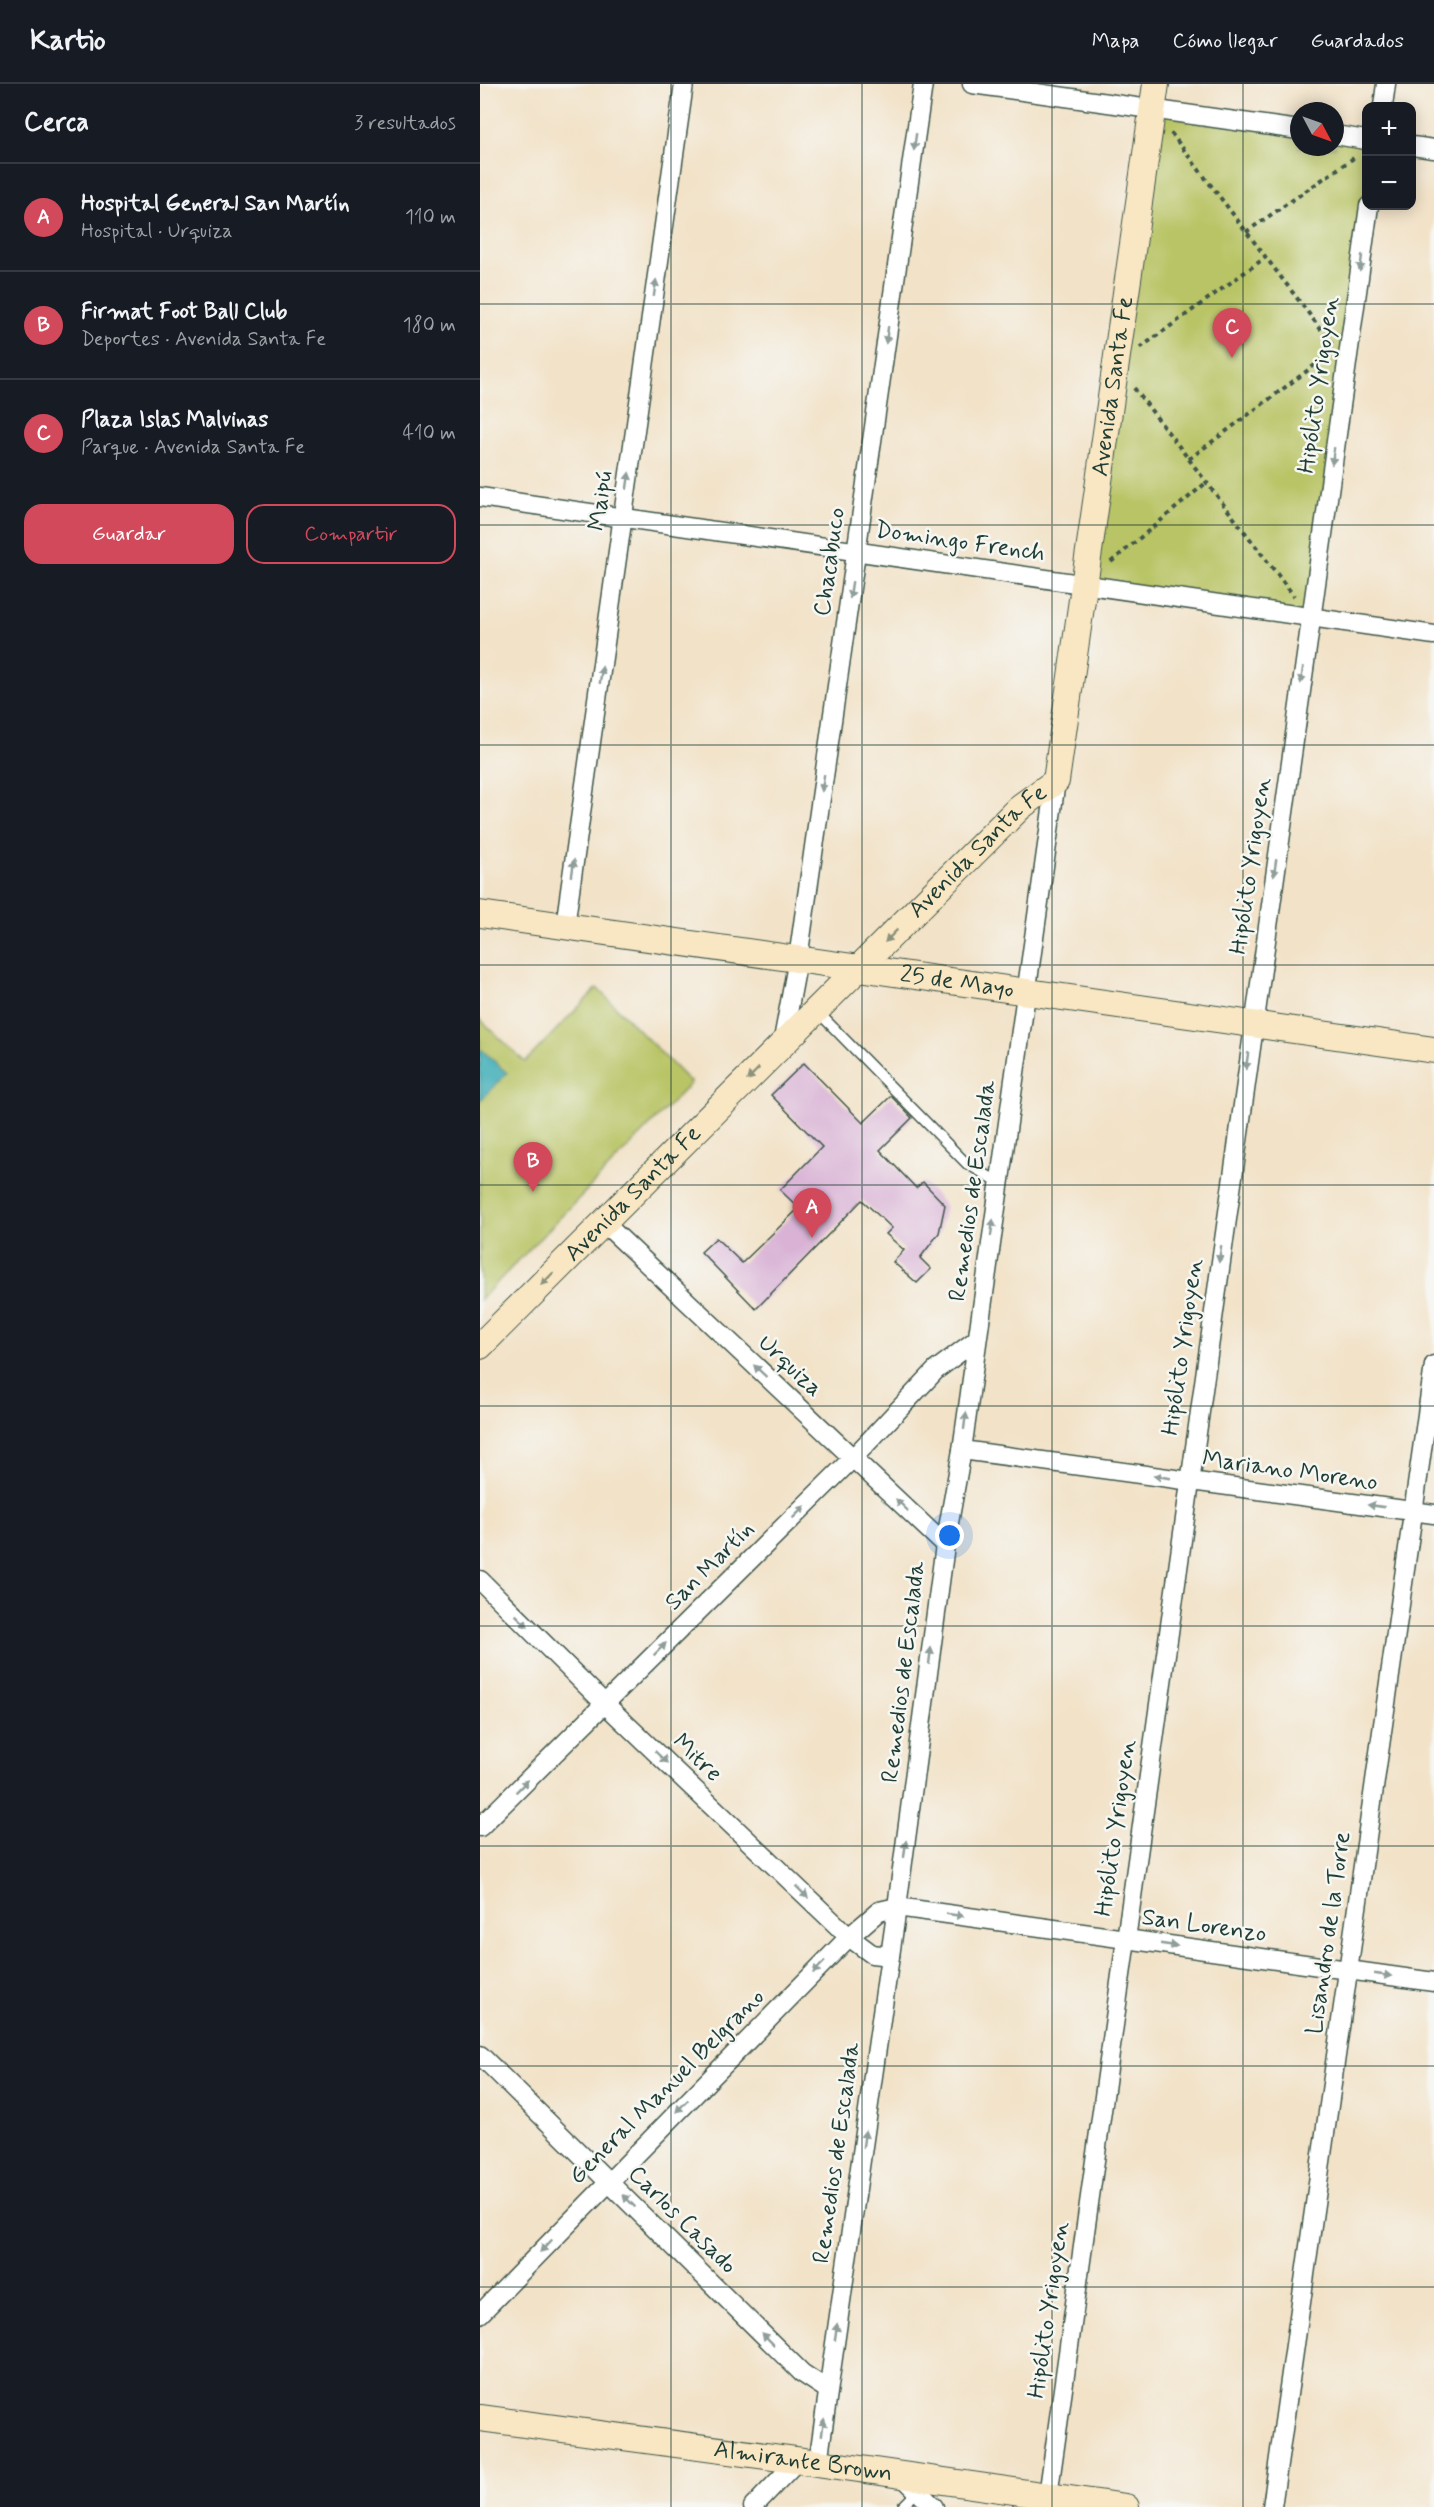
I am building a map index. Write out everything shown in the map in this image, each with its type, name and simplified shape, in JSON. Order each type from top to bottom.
[{"type":"street","name":"Maipú","points":[[565,926],[684,84]]},
{"type":"street","name":"Chacabuco","points":[[782,1045],[798,959],[923,84]]},
{"type":"street","points":[[972,84],[1290,129]]},
{"type":"street","name":"Avenida Santa Fe","points":[[480,1346],[1020,807],[1056,782],[1156,84]]},
{"type":"street","points":[[1384,102],[1386,84]]},
{"type":"street","points":[[1344,139],[1362,148]]},
{"type":"street","points":[[1416,147],[1434,150]]},
{"type":"street","name":"Hipólito Yrigoyen","points":[[1048,2496],[1368,210]]},
{"type":"street","name":"Domingo French","points":[[480,497],[1434,635]]},
{"type":"street","name":"Remedios de Escalada","points":[[808,2461],[828,2390],[897,1907],[945,1545],[962,1450],[1056,782]]},
{"type":"street","name":"25 de Mayo","points":[[480,914],[1434,1050]]},
{"type":"street","name":"Urquiza","points":[[603,1222],[945,1545]]},
{"type":"street","name":"San Martín","points":[[480,1827],[853,1458],[936,1370],[976,1340]]},
{"type":"street","name":"Lisandro de la Torre","points":[[1272,2507],[1434,1365]]},
{"type":"street","name":"Mariano Moreno","points":[[962,1450],[1434,1514]]},
{"type":"street","name":"Mitre","points":[[480,1580],[605,1704],[849,1937],[872,1954],[890,1956]]},
{"type":"street","name":"San Lorenzo","points":[[897,1907],[1434,1982]]},
{"type":"street","name":"General Manuel Belgrano","points":[[480,2314],[849,1937],[879,1911],[897,1907]]},
{"type":"street","name":"Carlos Casado","points":[[480,2055],[802,2373],[828,2390]]},
{"type":"street","name":"Almirante Brown","points":[[480,2418],[808,2461],[909,2483],[1048,2496],[1126,2507]]},
{"type":"street","points":[[753,2507],[808,2461]]},
{"type":"street","points":[[909,2483],[934,2507]]},
{"type":"lane","points":[[816,1011],[967,1164],[999,1182]]},
{"type":"lane","points":[[902,2507],[909,2483]]},
{"type":"path","points":[[1153,110],[1336,349],[1189,459]]},
{"type":"path","points":[[1246,232],[1362,148]]},
{"type":"path","points":[[1266,257],[1116,364],[1310,617]]},
{"type":"path","points":[[1085,584],[1207,482]]},
{"type":"green space","points":[[1153,109],[1290,129],[1290,156],[1344,156],[1344,136],[1362,139],[1362,210],[1365,210],[1310,617],[1085,584]]},
{"type":"green space","points":[[597,988],[691,1083],[480,1300],[480,1019],[525,1062]]},
{"type":"water","points":[[482,1050],[507,1073],[480,1101],[480,1051]]},
{"type":"building","points":[[804,1063],[863,1123],[891,1096],[912,1118],[880,1150],[916,1188],[923,1182],[945,1205],[939,1233],[920,1258],[931,1269],[917,1283],[893,1262],[904,1250],[886,1234],[892,1228],[862,1200],[756,1309],[701,1252],[716,1238],[742,1263],[799,1208],[780,1190],[822,1147],[771,1095]]},
{"type":"place","name":"Plaza Islas Malvinas","points":[[1232,358]]},
{"type":"place","name":"Firmat Foot Ball Club","points":[[533,1192]]},
{"type":"place","name":"Hospital General San Martín","points":[[812,1238]]}]
